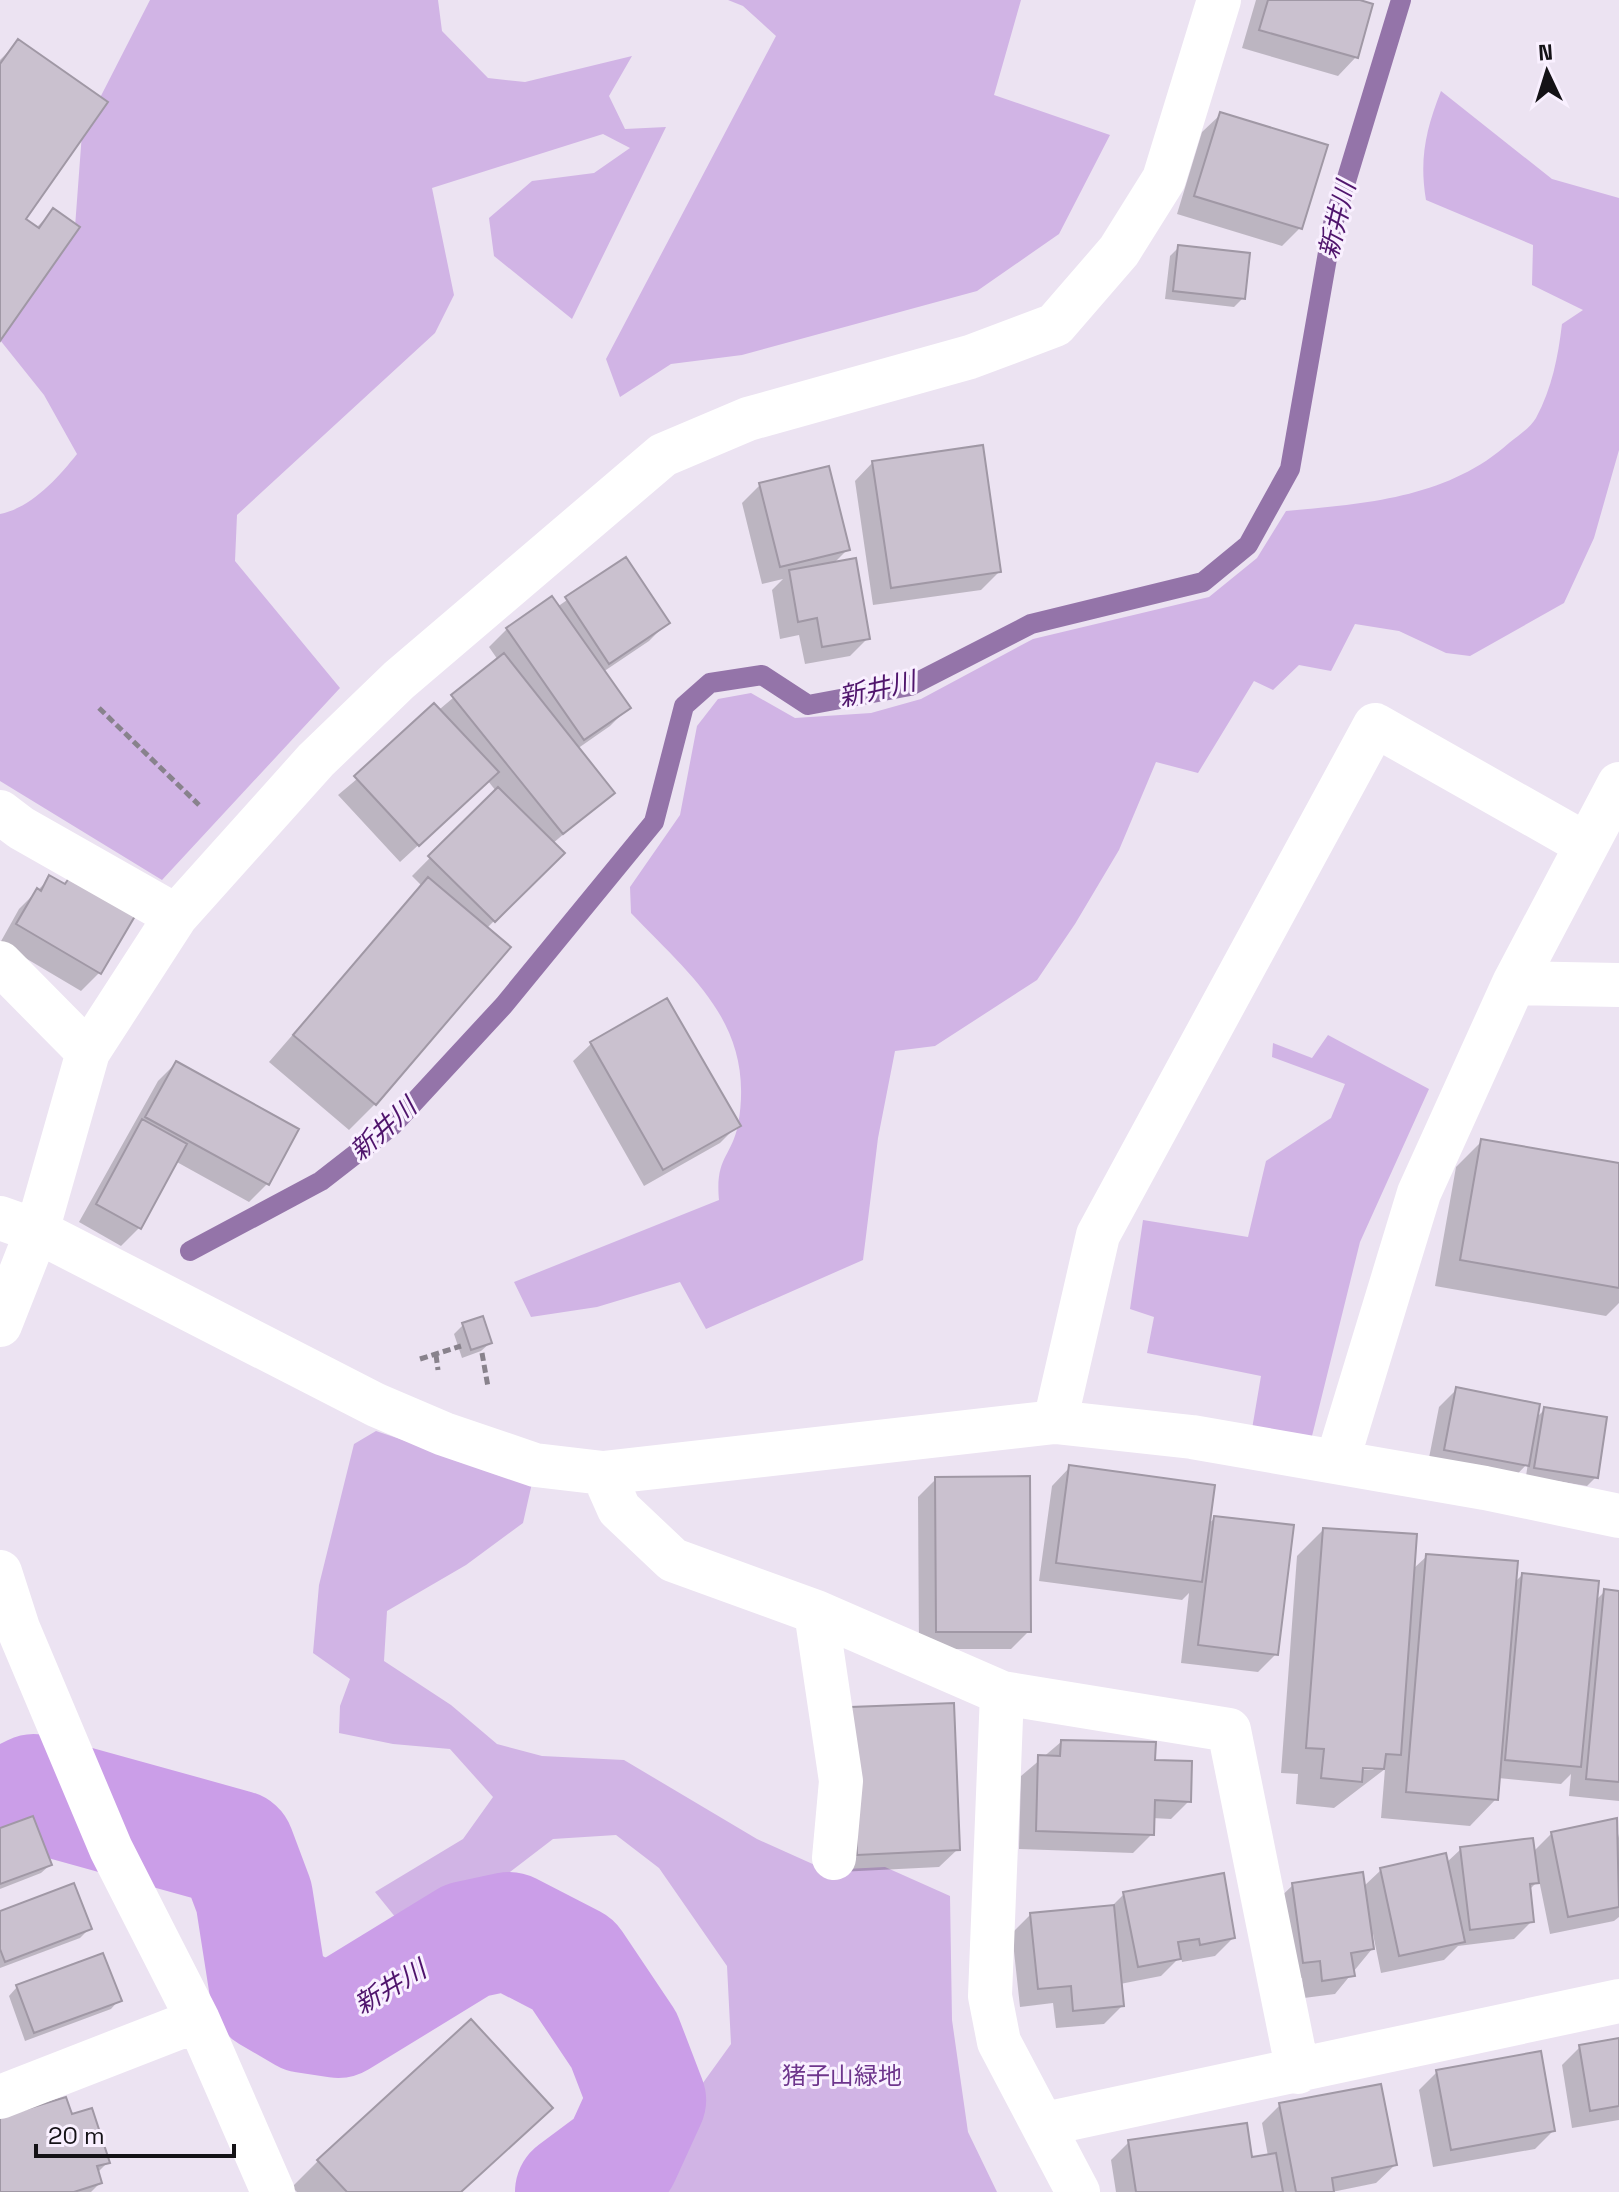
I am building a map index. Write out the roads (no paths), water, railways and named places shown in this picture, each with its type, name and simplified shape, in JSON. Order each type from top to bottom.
[{"type":"street","points":[[0,1325],[19,1224],[88,1052],[176,916],[316,760],[399,680],[663,455],[748,419],[970,357],[1055,325],[1119,251],[1164,179],[1219,0]]},
{"type":"street","points":[[1055,1422],[1098,1235],[1375,725],[1587,845]]},
{"type":"street","points":[[1337,1462],[1419,1193],[1514,983],[1619,784]]},
{"type":"street","points":[[0,812],[21,828],[176,916]]},
{"type":"street","points":[[0,963],[88,1052]]},
{"type":"street","points":[[1514,983],[1619,985]]},
{"type":"street","points":[[19,1224],[376,1405],[444,1434],[535,1465],[603,1473],[1055,1422],[1192,1437],[1619,1516]]},
{"type":"street","points":[[603,1473],[619,1509],[673,1560],[816,1612],[1002,1693],[1229,1730],[1298,2072]]},
{"type":"street","points":[[0,1572],[18,1628],[111,1849],[198,2020],[273,2192]]},
{"type":"street","points":[[816,1612],[841,1781],[834,1858]]},
{"type":"street","points":[[1002,1693],[990,1996],[999,2042],[1045,2124],[1078,2192]]},
{"type":"street","points":[[1045,2124],[1619,2001]]},
{"type":"street","points":[[0,2097],[198,2020]]},
{"type":"waterway","name":"新井川","points":[[190,1251],[321,1181],[393,1125],[504,1005],[654,822],[684,706],[710,683],[762,675],[808,705],[910,686],[1031,624],[1203,582],[1248,545],[1290,469],[1333,224],[1401,0]]},
{"type":"waterway","name":"新井川","points":[[0,1810],[34,1793],[236,1849],[254,1897],[269,1993],[305,2014],[338,2019],[467,1940],[509,1931],[573,1964],[624,2040],[647,2100],[621,2157],[574,2192]]},
{"type":"park label","name":"猪子山緑地","points":[[842,2076]]}]
